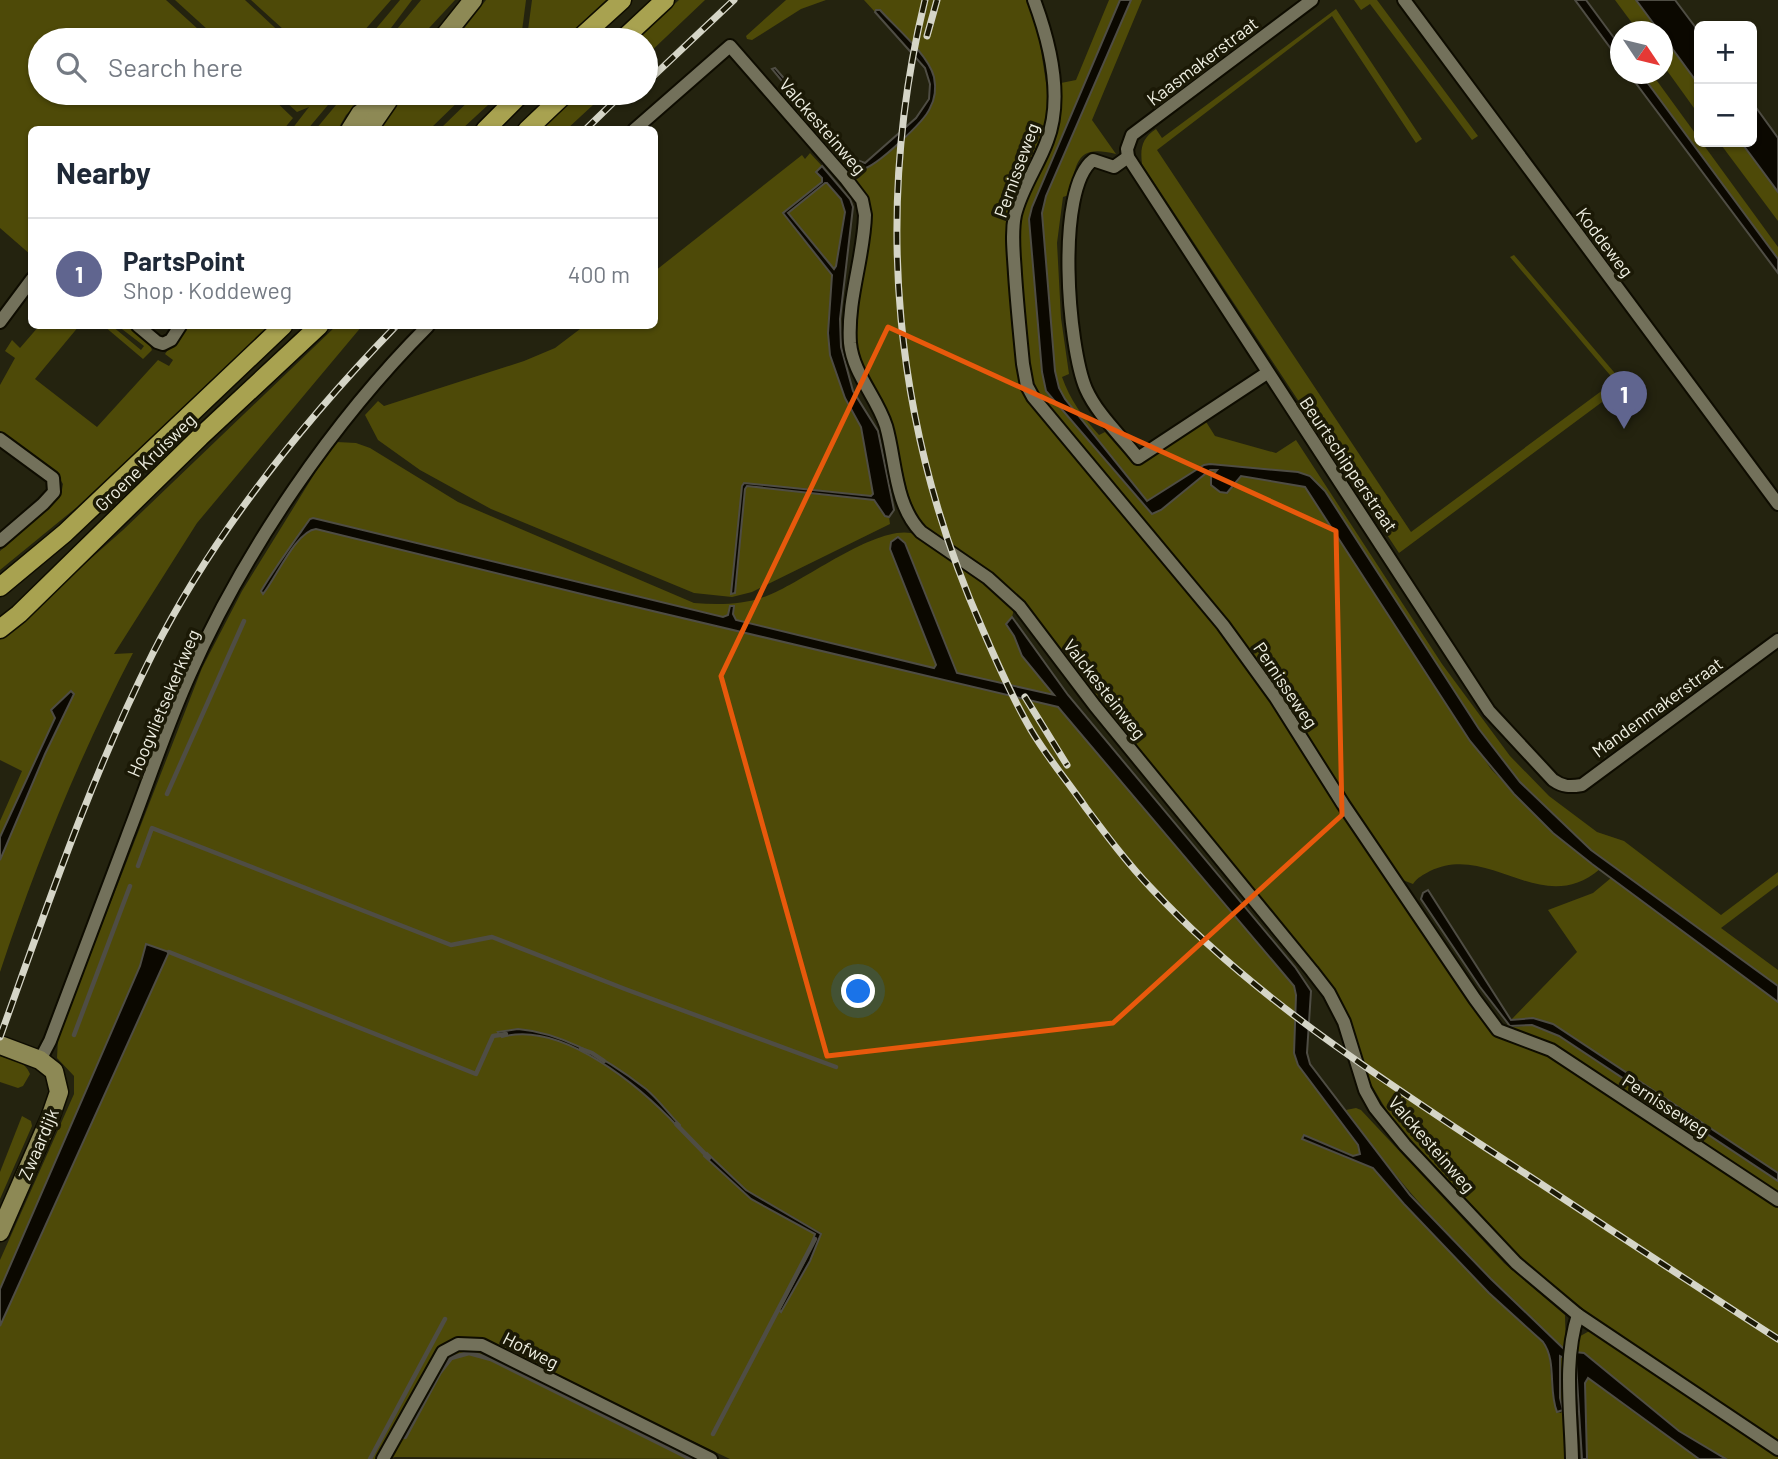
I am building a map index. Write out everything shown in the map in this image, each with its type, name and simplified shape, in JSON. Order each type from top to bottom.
[{"type":"main road","points":[[591,28],[622,0]]},
{"type":"main road","points":[[635,28],[665,0]]},
{"type":"main road","points":[[489,126],[510,105]]},
{"type":"main road","points":[[531,126],[553,105]]},
{"type":"main road","name":"Groene Kruisweg","points":[[0,587],[65,533],[280,329]]},
{"type":"main road","name":"Groene Kruisweg","points":[[0,629],[19,614],[200,437],[316,329]]},
{"type":"street","points":[[451,28],[473,0]]},
{"type":"street","name":"Pernisseweg","points":[[1034,0],[1050,56],[1055,98],[1053,122],[1047,142],[1019,202],[1012,232],[1022,355],[1027,386],[1033,397],[1223,625],[1276,698],[1374,850],[1498,1030],[1551,1051],[1778,1200]]},
{"type":"street","name":"Kaasmakerstraat","points":[[1128,157],[1126,149],[1132,135],[1312,0]]},
{"type":"street","name":"Koddeweg","points":[[1404,0],[1778,504]]},
{"type":"street","name":"Valckesteinweg","points":[[639,126],[730,46],[846,179],[862,200],[865,222],[851,318],[850,346],[857,369],[886,426],[908,516],[921,532],[988,578],[1020,607],[1094,706],[1329,993],[1344,1021],[1365,1090],[1390,1128],[1516,1263],[1578,1315],[1778,1449]]},
{"type":"street","points":[[352,126],[360,114],[372,105]]},
{"type":"street","points":[[371,126],[385,105]]},
{"type":"street","points":[[1128,157],[1114,167],[1093,160],[1086,165],[1081,173],[1071,220],[1068,253],[1069,297],[1081,370],[1093,400],[1138,458],[1267,373]]},
{"type":"street","name":"Beurtschipperstraat","points":[[1128,157],[1489,711],[1553,780]]},
{"type":"street","points":[[0,323],[28,284]]},
{"type":"street","points":[[142,329],[163,344],[171,340],[178,329]]},
{"type":"street","name":"Hoogvlietsekerkweg","points":[[40,1060],[50,1041],[170,724],[209,636],[262,542],[316,459],[368,391],[425,329]]},
{"type":"street","points":[[0,439],[53,478],[54,492],[43,505],[0,541]]},
{"type":"street","name":"Mandenmakerstraat","points":[[1553,780],[1571,787],[1582,785],[1778,640]]},
{"type":"street","points":[[0,1045],[40,1060]]},
{"type":"street","name":"Zwaardijk","points":[[0,1232],[59,1092],[54,1071],[40,1060]]},
{"type":"street","points":[[1572,1459],[1570,1372],[1572,1335],[1578,1315]]},
{"type":"street","name":"Hofweg","points":[[383,1459],[443,1352],[458,1344],[482,1345],[711,1459]]},
{"type":"highlighted area","points":[[888,327],[1336,531],[1342,815],[1113,1023],[827,1056],[721,676]]},
{"type":"shaded area","points":[[0,0],[166,0],[197,28],[28,28],[28,105],[279,105],[293,118],[286,126],[28,126],[28,252],[0,228]]},
{"type":"shaded area","points":[[175,0],[245,0],[275,28],[206,28]]},
{"type":"shaded area","points":[[251,0],[391,0],[366,28],[282,28]]},
{"type":"shaded area","points":[[400,0],[412,0],[391,28],[377,28]]},
{"type":"shaded area","points":[[421,0],[455,0],[429,28],[398,28]]},
{"type":"shaded area","points":[[486,0],[526,0],[522,28],[464,28]]},
{"type":"shaded area","points":[[532,0],[606,0],[576,28],[528,28]]},
{"type":"shaded area","points":[[679,0],[705,0],[658,45],[658,28],[649,28]]},
{"type":"shaded area","points":[[786,0],[826,0],[801,9],[752,40],[747,39],[746,36]]},
{"type":"shaded area","points":[[864,0],[1027,0],[1037,25],[1047,89],[1048,120],[1035,157],[1012,204],[1006,225],[1012,329],[1022,383],[1242,660],[1478,1013],[1555,1058],[1778,1206],[1778,1444],[1588,1313],[1542,1278],[1498,1237],[1403,1138],[1365,1074],[1343,1006],[1332,989],[1045,634],[927,530],[919,518],[908,492],[896,439],[866,372],[858,346],[856,315],[869,244],[871,217],[869,204],[840,164],[845,157],[854,166],[875,163],[924,118],[932,105],[935,91],[930,66],[878,9],[875,12]]},
{"type":"shaded area","points":[[1109,0],[1120,0],[1029,219],[1042,372],[1046,391],[1152,514],[1161,510],[1210,470],[1218,469],[1233,488],[1241,476],[1305,487],[1491,769],[1553,833],[1600,869],[1578,882],[1557,886],[1536,884],[1474,865],[1452,865],[1430,871],[1413,884],[1400,879],[1278,696],[1034,390],[1022,324],[1018,276],[1021,210],[1061,118],[1061,83],[1076,80]]},
{"type":"shaded area","points":[[1120,0],[1131,0],[1046,196],[1042,213],[1055,371],[1065,399],[1147,501],[1204,465],[1210,464],[1298,472],[1310,476],[1325,491],[1479,729],[1520,782],[1591,850],[1778,986],[1778,1002],[1592,864],[1553,833],[1514,794],[1470,741],[1305,487],[1241,476],[1227,493],[1220,492],[1211,485],[1211,477],[1217,470],[1210,470],[1161,510],[1152,514],[1046,391],[1042,372],[1029,219]]},
{"type":"shaded area","points":[[1131,0],[1142,0],[1092,120],[1116,154],[1093,152],[1080,158],[1069,195],[1063,197],[1057,243],[1061,318],[1069,374],[1062,377],[1078,408],[1099,435],[1105,432],[1134,465],[1203,417],[1215,436],[1276,453],[1296,440],[1442,664],[1510,756],[1549,796],[1597,832],[1624,841],[1721,915],[1778,872],[1778,885],[1721,928],[1778,970],[1778,986],[1591,850],[1520,782],[1479,729],[1325,491],[1310,476],[1298,472],[1210,464],[1204,465],[1147,501],[1065,399],[1055,371],[1042,213],[1046,196]]},
{"type":"shaded area","points":[[1354,0],[1377,0],[1478,136],[1472,140],[1370,4],[1361,10]]},
{"type":"shaded area","points":[[1575,0],[1586,0],[1610,32],[1610,47]]},
{"type":"shaded area","points":[[1615,0],[1636,0],[1652,21],[1631,21]]},
{"type":"shaded area","points":[[1636,0],[1675,0],[1694,25],[1694,78],[1673,50],[1673,21],[1652,21]]},
{"type":"shaded area","points":[[1336,9],[1422,139],[1416,143],[1332,16],[1157,150],[1411,532],[1615,381],[1510,257],[1514,255],[1625,385],[1399,553],[1142,164],[1143,144],[1151,132],[1156,129],[1162,138]]},
{"type":"shaded area","points":[[876,10],[880,10],[925,59],[934,77],[935,93],[926,114],[910,133],[877,161],[859,169],[845,157],[772,69],[775,68],[854,159],[865,163],[916,118],[929,99],[930,84],[925,68]]},
{"type":"shaded area","points":[[1673,51],[1694,78],[1694,108],[1673,79]]},
{"type":"shaded area","points":[[1636,84],[1648,84],[1778,259],[1778,273]]},
{"type":"shaded area","points":[[1641,84],[1659,84],[1694,132],[1694,147],[1705,147],[1778,247],[1778,269]]},
{"type":"shaded area","points":[[289,105],[328,105],[310,126],[294,126],[309,107],[297,112]]},
{"type":"shaded area","points":[[336,105],[356,105],[340,126],[318,126]]},
{"type":"shaded area","points":[[397,105],[455,105],[433,126],[378,126]]},
{"type":"shaded area","points":[[465,105],[488,105],[465,126],[443,126]]},
{"type":"shaded area","points":[[567,105],[593,105],[570,126],[544,126]]},
{"type":"shaded area","points":[[1757,109],[1778,138],[1778,192],[1745,147],[1757,147]]},
{"type":"shaded area","points":[[1723,147],[1745,147],[1778,192],[1778,221]]},
{"type":"shaded area","points":[[810,153],[822,166],[816,172],[822,182],[784,212],[832,274],[828,333],[830,355],[845,398],[861,427],[873,494],[744,483],[731,593],[735,593],[745,489],[749,485],[874,500],[881,512],[889,517],[890,524],[752,592],[732,597],[694,593],[491,509],[420,470],[378,440],[365,415],[378,401],[384,406],[524,361],[555,348],[580,329],[658,329],[658,269],[802,155],[805,159]]},
{"type":"shaded area","points":[[822,166],[850,199],[853,207],[840,319],[841,347],[853,391],[878,431],[894,510],[889,517],[885,516],[874,500],[747,486],[735,593],[731,594],[744,483],[871,496],[873,494],[861,427],[845,398],[830,355],[828,333],[832,275],[783,213],[822,182],[816,172]],"holes":[[[827,183],[841,199],[845,212],[834,269],[788,213]]]},
{"type":"shaded area","points":[[827,183],[841,199],[845,212],[834,269],[788,213]]},
{"type":"shaded area","points":[[36,329],[77,329],[35,379],[97,427],[158,360],[169,366],[173,360],[165,354],[182,329],[267,329],[77,507],[0,570],[0,551],[56,501],[61,495],[63,484],[58,476],[0,431],[0,385],[15,358],[5,351],[12,340],[20,348]]},
{"type":"shaded area","points":[[108,329],[116,329],[141,350],[144,346],[122,329],[132,329],[143,336],[152,350],[143,359]]},
{"type":"shaded area","points":[[333,329],[359,329],[197,523],[114,654],[133,653],[60,810],[0,972],[0,860],[74,694],[71,691],[51,710],[55,718],[0,837],[0,821],[22,771],[0,760],[0,639],[123,530]]},
{"type":"shaded area","points":[[337,442],[356,443],[370,448],[458,502],[694,603],[732,604],[769,595],[859,546],[896,533],[911,533],[987,584],[1014,609],[1006,624],[1022,656],[1054,693],[1053,696],[957,673],[905,543],[898,537],[936,665],[934,668],[736,620],[733,614],[734,606],[727,617],[723,617],[313,518],[305,525],[261,593],[264,593],[295,546],[316,529],[1063,710],[1294,986],[1294,1053],[1298,1065],[1358,1146],[1360,1154],[1353,1156],[1304,1136],[1373,1168],[1489,1293],[1543,1342],[1549,1351],[1557,1412],[1561,1413],[1560,1355],[1566,1360],[1569,1459],[730,1459],[477,1339],[453,1338],[437,1350],[378,1459],[0,1459],[0,1260],[74,1094],[74,1076],[57,1058],[58,1038],[202,668],[242,591],[331,447]],"holes":[[[707,1154],[746,1190],[821,1233],[810,1261],[782,1311],[779,1310],[806,1258],[815,1234],[751,1199],[704,1156]]]},
{"type":"shaded area","points":[[313,518],[723,617],[728,615],[730,606],[734,606],[733,614],[736,620],[934,668],[936,665],[890,549],[891,542],[898,537],[905,543],[957,673],[1054,695],[1022,656],[1006,624],[1012,617],[1068,695],[1295,967],[1311,991],[1307,1053],[1310,1064],[1410,1195],[1491,1279],[1566,1351],[1584,1353],[1679,1431],[1726,1459],[1699,1459],[1588,1378],[1585,1383],[1587,1459],[1582,1459],[1576,1364],[1560,1356],[1560,1398],[1563,1410],[1557,1412],[1550,1358],[1543,1342],[1489,1293],[1373,1168],[1302,1139],[1304,1135],[1353,1156],[1360,1154],[1358,1145],[1298,1065],[1294,1053],[1294,986],[1058,707],[316,529],[294,546],[263,594],[261,591]]},
{"type":"shaded area","points":[[71,691],[74,694],[0,860],[0,837],[55,718],[51,710]]},
{"type":"shaded area","points":[[1611,878],[1778,1002],[1778,1173],[1553,1024],[1533,1018],[1511,1020],[1577,952],[1548,910],[1593,893]]},
{"type":"shaded area","points":[[1428,890],[1511,1020],[1533,1018],[1553,1024],[1778,1173],[1778,1181],[1559,1036],[1532,1025],[1510,1026],[1480,987],[1421,899],[1423,893]]},
{"type":"shaded area","points":[[146,944],[169,952],[0,1326],[0,1289],[140,966]]},
{"type":"shaded area","points":[[1508,1024],[1514,1027],[1532,1025],[1559,1036],[1778,1181],[1778,1195],[1503,1028]]},
{"type":"shaded area","points":[[518,1029],[569,1042],[602,1059],[650,1093],[680,1125],[680,1129],[644,1095],[599,1061],[550,1038],[525,1034],[502,1037],[498,1032]]},
{"type":"shaded area","points":[[0,1055],[18,1061],[28,1070],[30,1074],[23,1086],[18,1088],[0,1082]]},
{"type":"shaded area","points":[[1346,1110],[1361,1110],[1504,1263],[1565,1315],[1566,1351],[1477,1266],[1422,1206]]},
{"type":"shaded area","points":[[22,1116],[31,1121],[32,1126],[0,1199],[0,1172]]},
{"type":"shaded area","points":[[707,1153],[746,1190],[821,1234],[810,1261],[781,1312],[779,1310],[806,1258],[815,1234],[751,1199],[704,1156]]},
{"type":"shaded area","points":[[1591,1330],[1778,1455],[1778,1459],[1726,1459],[1679,1431],[1576,1354],[1577,1338]]},
{"type":"shaded area","points":[[471,1348],[481,1350],[700,1459],[387,1459],[438,1363],[452,1352]]},
{"type":"shaded area","points":[[1587,1378],[1591,1379],[1699,1459],[1587,1459]]},
{"type":"waterway","points":[[167,794],[244,621]]},
{"type":"waterway","points":[[138,866],[152,828],[451,945],[492,937],[836,1067]]},
{"type":"waterway","points":[[74,1035],[130,886]]},
{"type":"waterway","points":[[169,952],[476,1074],[493,1036],[506,1034]]},
{"type":"waterway","points":[[581,1049],[604,1061]]},
{"type":"waterway","points":[[676,1124],[709,1158]]},
{"type":"waterway","points":[[713,1434],[815,1239]]},
{"type":"waterway","points":[[370,1459],[445,1319]]},
{"type":"waterway","points":[[405,1437],[440,1372],[451,1358],[469,1353],[491,1359],[691,1459]]},
{"type":"railway","points":[[658,72],[734,0]]},
{"type":"railway","points":[[925,0],[909,80],[900,160],[897,240],[901,319],[912,398],[929,475],[952,552],[999,667],[1037,740],[1102,829],[1143,879],[1189,926],[1267,994],[1393,1086],[1778,1339]]},
{"type":"railway","points":[[927,36],[937,0]]},
{"type":"railway","points":[[589,126],[611,105]]},
{"type":"railway","points":[[0,1037],[90,794],[131,699],[177,608],[232,521],[262,480],[327,401],[393,329]]},
{"type":"railway","points":[[1025,697],[1067,765]]},
{"type":"place","name":"PartsPoint","points":[[1624,429]]}]
